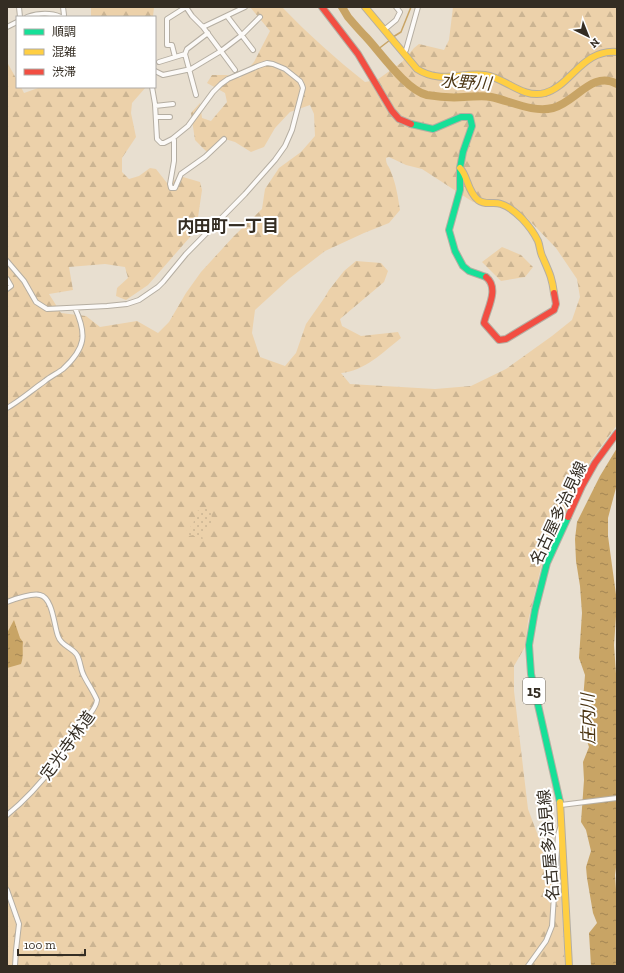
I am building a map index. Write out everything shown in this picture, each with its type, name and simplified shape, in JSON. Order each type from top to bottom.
[{"type":"main road","points":[[322,7],[358,54],[392,111],[399,119],[406,123],[434,129],[461,117],[470,117],[472,126],[463,152],[460,168],[460,190],[450,226],[450,234],[462,264],[467,270],[475,271],[488,278],[491,283],[492,294],[484,323],[496,338],[499,340],[506,339],[554,310],[556,304],[552,276],[542,257],[538,241],[525,222],[516,213],[502,204],[485,204],[478,200],[471,192],[463,171],[460,168]]},
{"type":"main road","points":[[365,7],[415,68],[433,76],[451,78],[469,75],[485,75],[496,78],[523,92],[535,95],[548,92],[559,85],[582,64],[590,59],[607,52],[617,52]]},
{"type":"main road","name":"名古屋多治見線","points":[[569,966],[561,805],[531,674],[529,660],[530,633],[547,563],[582,486],[595,464],[617,433]]},
{"type":"street","points":[[175,57],[172,45],[167,45],[167,19],[186,7],[192,16],[208,33],[235,70]]},
{"type":"street","points":[[203,27],[245,7]]},
{"type":"street","points":[[384,30],[396,20],[400,12],[396,7]]},
{"type":"street","points":[[404,53],[418,7]]},
{"type":"street","points":[[31,16],[44,13],[58,16]]},
{"type":"street","points":[[227,16],[253,50]]},
{"type":"street","points":[[156,72],[163,75],[189,69],[221,51],[260,18]]},
{"type":"street","points":[[7,27],[16,22]]},
{"type":"street","points":[[196,95],[185,54],[187,49],[208,33]]},
{"type":"street","points":[[159,62],[185,54]]},
{"type":"street","points":[[7,262],[20,276],[32,297],[40,305],[47,309],[127,304],[139,300],[158,288],[186,254],[262,175],[285,146],[292,130],[303,88],[300,80],[285,69],[267,63],[258,66],[228,79],[221,84],[213,92],[188,126],[172,139],[164,143],[157,139],[152,88]]},
{"type":"street","points":[[155,106],[173,104]]},
{"type":"street","points":[[156,117],[170,117]]},
{"type":"street","points":[[172,139],[174,140],[174,161],[170,184],[171,188],[175,188],[181,174],[205,157],[224,139]]},
{"type":"street","points":[[7,279],[11,286],[7,289]]},
{"type":"street","points":[[7,408],[63,369],[74,357],[82,343],[83,336],[82,323],[75,308]]},
{"type":"street","name":"定光寺林道","points":[[7,602],[27,596],[40,595],[45,598],[52,612],[57,635],[80,660],[84,677],[97,700],[94,710],[58,761],[33,790],[7,816]]},
{"type":"street","points":[[561,805],[617,798]]},
{"type":"street","points":[[528,966],[546,941],[552,926],[558,836],[562,820]]},
{"type":"street","points":[[7,890],[19,924],[15,966]]},
{"type":"green space","points":[[91,7],[154,7],[153,16],[91,16]]},
{"type":"green space","points":[[250,7],[282,7],[322,46],[365,82],[377,80],[402,62],[419,44],[444,50],[449,40],[453,7],[617,7],[617,425],[591,460],[543,559],[528,621],[525,647],[514,666],[514,691],[528,809],[561,897],[565,966],[7,966],[7,62],[16,78],[16,88],[22,88],[24,93],[38,88],[145,88],[132,103],[131,113],[136,137],[122,158],[122,172],[129,179],[139,176],[150,168],[156,169],[167,183],[183,177],[200,182],[202,190],[197,224],[190,237],[148,285],[126,300],[116,296],[117,288],[128,278],[125,267],[105,264],[69,267],[73,290],[49,294],[61,313],[86,316],[100,327],[137,321],[158,333],[169,322],[186,293],[201,272],[234,236],[262,209],[265,189],[279,168],[301,152],[315,136],[314,114],[310,105],[290,112],[275,128],[264,147],[251,152],[235,142],[225,139],[210,155],[195,140],[191,113],[200,103],[202,118],[211,121],[227,102],[225,93],[207,83],[212,75],[226,75],[240,78],[254,62],[270,31]],"holes":[[[389,157],[406,165],[422,169],[473,202],[499,206],[527,218],[556,248],[577,279],[580,297],[572,320],[506,369],[471,386],[435,389],[350,384],[341,373],[358,369],[366,365],[401,338],[398,332],[361,336],[342,326],[340,319],[384,282],[388,271],[381,263],[356,261],[344,271],[306,324],[296,353],[285,366],[260,357],[252,333],[255,310],[290,278],[325,251],[389,223],[400,210],[396,186],[386,163],[386,158]]]},
{"type":"green space","points":[[502,247],[521,255],[533,267],[525,277],[501,281],[482,262]]},
{"type":"green space","points":[[208,509],[211,511],[212,520],[207,532],[202,534],[203,541],[202,542],[193,535],[184,537],[183,535],[193,524],[197,511]]},
{"type":"water","name":"庄内川","points":[[617,448],[617,484],[608,518],[608,536],[617,602],[614,645],[617,688],[617,860],[615,875],[617,904],[617,966],[591,966],[589,933],[597,923],[593,913],[586,867],[591,851],[586,830],[581,822],[584,780],[583,762],[589,747],[584,732],[583,700],[585,675],[579,658],[582,613],[575,539],[577,522],[600,476]]},
{"type":"water","points":[[14,620],[20,638],[23,642],[22,658],[21,664],[7,668],[7,633]]},
{"type":"waterway","name":"水野川","points":[[342,7],[348,17],[402,79],[419,92],[427,95],[441,97],[488,96],[529,108],[545,109],[561,105],[592,84],[600,81],[608,81],[617,84]]},
{"type":"waterway","points":[[393,37],[401,32],[411,7]]},
{"type":"waterway","points":[[377,50],[390,40]]},
{"type":"traffic: fast","points":[[411,124],[433,129],[461,117],[470,117],[472,126],[463,152],[460,168],[460,190],[449,230],[455,251],[463,266],[469,271],[486,277]]},
{"type":"traffic: fast","points":[[560,802],[531,674],[529,645],[535,610],[547,563],[568,517]]},
{"type":"traffic: slow","points":[[365,7],[417,69],[434,76],[442,77],[476,74],[485,75],[529,93],[545,93],[554,89],[595,56],[617,52]]},
{"type":"traffic: slow","points":[[460,168],[463,171],[474,196],[478,200],[484,203],[498,203],[507,206],[517,214],[531,230],[538,241],[541,254],[549,271],[554,293]]},
{"type":"traffic: slow","points":[[560,802],[569,966]]},
{"type":"traffic: jam","points":[[322,7],[358,54],[392,111],[399,119],[411,124]]},
{"type":"traffic: jam","points":[[486,277],[492,287],[492,293],[484,323],[499,340],[506,339],[554,310],[556,304],[554,293]]},
{"type":"traffic: jam","points":[[568,517],[582,486],[595,463],[617,433]]},
{"type":"district","name":"内田町一丁目","points":[[228,226]]}]
